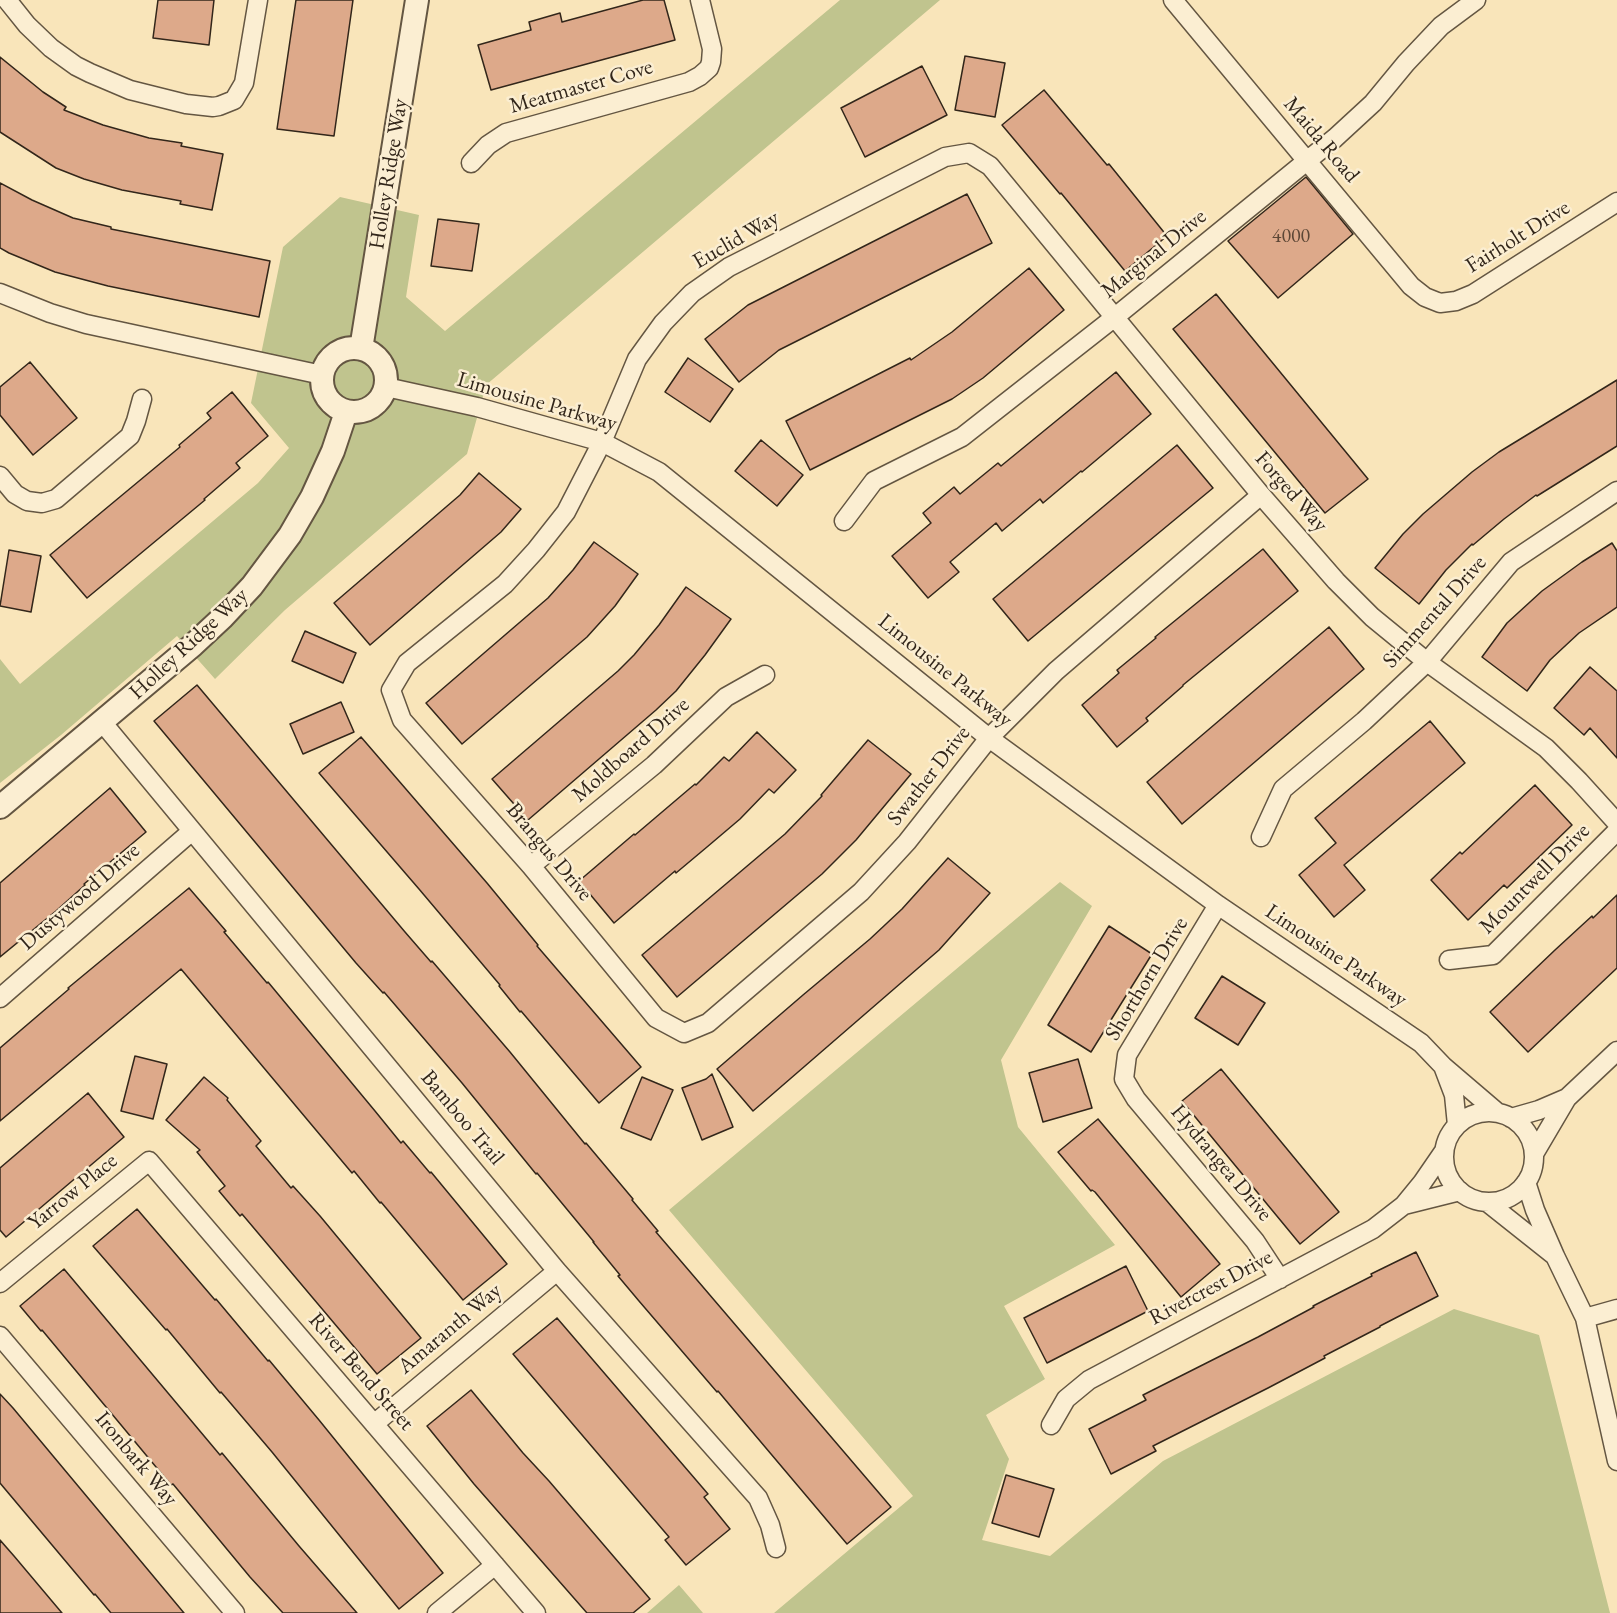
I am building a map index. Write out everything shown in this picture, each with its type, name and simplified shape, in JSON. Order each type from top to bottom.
[{"type":"street","points":[[7,0],[27,25],[57,53],[76,66],[117,86],[141,93],[196,105],[219,106],[234,100],[241,90],[246,76],[258,0]]},
{"type":"street","name":"Holley Ridge Way","points":[[361,349],[417,0]]},
{"type":"street","name":"Meatmaster Cove","points":[[471,163],[488,145],[506,133],[689,82],[700,76],[709,68],[712,49],[700,0]]},
{"type":"street","name":"Maida Road","points":[[1173,0],[1411,286],[1425,297],[1440,303]]},
{"type":"street","name":"Marginal Drive","points":[[844,521],[874,481],[962,436],[1115,317],[1335,138],[1373,103],[1441,26],[1476,0]]},
{"type":"street","name":"Forged Way","points":[[969,153],[990,166],[1261,495],[1336,581],[1372,617],[1427,662],[1546,748],[1579,780],[1617,823]]},
{"type":"street","name":"Euclid Way","points":[[391,690],[408,663],[505,584],[566,512],[602,442],[637,359],[663,323],[692,293],[729,267],[934,162],[945,157],[969,153]]},
{"type":"street","name":"Fairholt Drive","points":[[1440,303],[1456,301],[1473,294],[1617,202]]},
{"type":"street","points":[[0,293],[50,313],[86,324],[322,375]]},
{"type":"street","points":[[352,348],[361,349],[378,359],[384,367],[386,387],[382,397],[375,405],[356,413],[346,412],[338,409],[327,398],[323,391],[322,375],[330,359],[336,354],[352,348]]},
{"type":"street","name":"Limousine Parkway","points":[[386,387],[477,407],[602,442],[660,472],[989,738],[1218,905],[1421,1043],[1443,1066],[1504,1115]]},
{"type":"street","points":[[0,476],[15,494],[27,501],[42,503],[56,499],[125,441],[134,430],[142,399]]},
{"type":"street","name":"Holley Ridge Way","points":[[0,807],[200,639],[237,603],[290,535],[312,496],[333,451],[346,412]]},
{"type":"street","name":"Simmental Drive","points":[[1261,837],[1283,789],[1364,720],[1427,662],[1511,562],[1617,491]]},
{"type":"street","name":"Swather Drive","points":[[684,1033],[708,1023],[861,892],[907,842],[989,738],[1056,671],[1261,495]]},
{"type":"street","name":"Moldboard Drive","points":[[531,866],[654,765],[726,698],[765,675]]},
{"type":"street","name":"Brangus Drive","points":[[391,690],[402,720],[531,866],[656,1018],[684,1033]]},
{"type":"street","name":"Bamboo Trail","points":[[102,722],[557,1271],[758,1498],[770,1525],[776,1548]]},
{"type":"street","name":"Dustywood Drive","points":[[0,998],[192,831]]},
{"type":"street","name":"Mountwell Drive","points":[[1449,960],[1493,955],[1617,831]]},
{"type":"street","name":"Shorthorn Drive","points":[[1124,1079],[1127,1055],[1218,905]]},
{"type":"street","points":[[1567,1098],[1539,1110],[1504,1115],[1483,1112],[1469,1116],[1457,1125],[1448,1137],[1444,1151],[1445,1166],[1450,1180],[1460,1191],[1473,1199],[1487,1202],[1515,1193],[1526,1182],[1532,1169],[1534,1154],[1567,1098],[1617,1051]]},
{"type":"street","name":"Limousine Parkway","points":[[1443,1066],[1455,1095],[1457,1125]]},
{"type":"street","name":"Hydrangea Drive","points":[[1124,1079],[1136,1100],[1255,1241],[1280,1279]]},
{"type":"street","points":[[1504,1115],[1523,1127],[1534,1154]]},
{"type":"street","name":"Rivercrest Drive","points":[[1051,1425],[1066,1399],[1089,1380],[1373,1229],[1404,1205],[1444,1151]]},
{"type":"street","name":"Yarrow Place","points":[[0,1283],[149,1161]]},
{"type":"street","name":"River Bend Street","points":[[149,1161],[536,1613]]},
{"type":"street","points":[[1526,1182],[1535,1210],[1585,1318],[1617,1461]]},
{"type":"street","name":"Rivercrest Drive","points":[[1404,1205],[1460,1191]]},
{"type":"street","points":[[1487,1202],[1555,1256]]},
{"type":"street","name":"Amaranth Way","points":[[374,1424],[557,1271]]},
{"type":"street","points":[[1585,1318],[1617,1309]]},
{"type":"street","name":"Ironbark Way","points":[[0,1336],[235,1613]]},
{"type":"street","points":[[437,1613],[495,1565]]},
{"type":"green space","points":[[840,0],[940,0],[486,385],[467,454],[285,610],[215,679],[177,636],[61,735],[0,783],[0,659],[20,684],[258,483],[289,448],[251,403],[283,247],[340,197],[419,215],[406,297],[445,331]]},
{"type":"green space","points":[[1060,882],[1092,906],[1001,1060],[1018,1127],[1115,1245],[1004,1306],[1045,1379],[986,1415],[1009,1459],[982,1540],[1050,1556],[1163,1461],[1454,1309],[1539,1335],[1610,1613],[774,1613],[913,1496],[669,1210]]},
{"type":"green space","points":[[679,1585],[703,1613],[647,1613]]},
{"type":"building","points":[[158,0],[214,0],[209,45],[153,38]]},
{"type":"building","points":[[296,0],[353,0],[334,136],[277,129]]},
{"type":"building","points":[[643,0],[664,0],[675,40],[491,90],[478,45],[531,30],[529,22],[560,13],[562,22]]},
{"type":"building","points":[[965,56],[1005,63],[995,117],[955,110]]},
{"type":"building","points":[[0,57],[43,92],[66,107],[64,110],[103,125],[149,138],[182,143],[181,146],[223,154],[212,210],[84,179],[56,168],[0,132]]},
{"type":"building","points":[[922,66],[947,115],[865,157],[841,108]]},
{"type":"building","points":[[1044,90],[1107,165],[1109,164],[1167,236],[1125,271],[1002,125]]},
{"type":"building","points":[[1306,177],[1353,234],[1278,298],[1228,241]]},
{"type":"building","points":[[0,183],[73,218],[111,227],[111,229],[270,261],[259,317],[108,286],[55,272],[9,253],[0,248]]},
{"type":"building","points":[[967,194],[992,243],[779,350],[739,382],[705,339],[748,305]]},
{"type":"building","points":[[438,219],[479,224],[472,271],[431,266]]},
{"type":"building","points":[[1029,268],[1064,310],[983,378],[952,399],[810,470],[786,421],[910,358],[911,360],[952,332]]},
{"type":"building","points":[[1216,294],[1368,479],[1325,513],[1173,329]]},
{"type":"building","points":[[688,358],[733,389],[710,422],[665,392]]},
{"type":"building","points":[[30,362],[77,418],[33,455],[0,415],[0,387]]},
{"type":"building","points":[[1116,372],[1151,414],[1043,503],[1040,499],[1002,531],[996,523],[950,562],[959,572],[928,598],[892,556],[931,523],[923,513],[954,487],[960,494],[998,463],[1001,466]]},
{"type":"building","points":[[1617,380],[1617,446],[1536,495],[1472,544],[1446,570],[1419,604],[1375,568],[1423,514],[1472,472],[1499,452]]},
{"type":"building","points":[[232,392],[268,436],[236,463],[240,468],[205,500],[87,598],[50,555],[180,447],[179,445],[211,418],[207,413]]},
{"type":"building","points":[[761,440],[803,475],[777,506],[735,471]]},
{"type":"building","points":[[1177,445],[1213,488],[1028,641],[993,599]]},
{"type":"building","points":[[479,473],[521,509],[501,532],[370,645],[334,603],[460,495]]},
{"type":"building","points":[[594,542],[638,574],[615,606],[587,637],[462,744],[426,703],[548,598]]},
{"type":"building","points":[[1612,543],[1617,551],[1617,607],[1579,633],[1550,660],[1527,691],[1482,657],[1507,623],[1542,591]]},
{"type":"building","points":[[1263,549],[1298,591],[1183,685],[1146,718],[1148,721],[1117,747],[1082,705],[1119,673],[1117,670],[1155,637]]},
{"type":"building","points":[[9,550],[41,556],[31,612],[0,606]]},
{"type":"building","points":[[686,587],[731,619],[676,691],[528,820],[492,779],[618,671],[659,625]]},
{"type":"building","points":[[1329,627],[1364,669],[1182,824],[1147,782]]},
{"type":"building","points":[[305,631],[356,653],[343,683],[292,661]]},
{"type":"building","points":[[1590,667],[1617,691],[1617,758],[1590,728],[1584,735],[1554,708]]},
{"type":"building","points":[[197,685],[405,932],[510,1052],[633,1199],[658,1231],[656,1232],[891,1507],[847,1544],[639,1301],[594,1242],[462,1083],[356,963],[154,721]]},
{"type":"building","points":[[341,702],[354,732],[303,754],[290,724]]},
{"type":"building","points":[[1430,721],[1465,763],[1344,865],[1365,890],[1334,917],[1299,875],[1336,843],[1315,818]]},
{"type":"building","points":[[757,732],[796,770],[774,793],[769,789],[740,819],[614,923],[579,881],[696,785],[724,757],[729,761]]},
{"type":"building","points":[[361,737],[641,1067],[599,1103],[319,773]]},
{"type":"building","points":[[868,740],[911,774],[856,840],[822,874],[677,997],[642,955],[785,834],[822,796]]},
{"type":"building","points":[[1535,785],[1572,825],[1507,888],[1504,885],[1468,920],[1431,880]]},
{"type":"building","points":[[110,788],[146,832],[0,957],[0,883]]},
{"type":"building","points":[[948,858],[990,893],[939,950],[753,1111],[717,1069],[870,939],[902,909]]},
{"type":"building","points":[[189,888],[401,1143],[403,1141],[431,1172],[507,1264],[463,1300],[354,1171],[352,1173],[181,969],[0,1121],[0,1048],[68,988]]},
{"type":"building","points":[[1617,895],[1617,968],[1528,1052],[1490,1012]]},
{"type":"building","points":[[1109,926],[1152,954],[1091,1052],[1048,1025]]},
{"type":"building","points":[[1222,976],[1265,1003],[1238,1045],[1195,1018]]},
{"type":"building","points":[[135,1056],[167,1064],[153,1119],[121,1111]]},
{"type":"building","points":[[1078,1059],[1092,1108],[1043,1122],[1029,1073]]},
{"type":"building","points":[[1221,1069],[1339,1212],[1300,1244],[1182,1101]]},
{"type":"building","points":[[712,1074],[733,1127],[702,1140],[682,1088],[706,1079]]},
{"type":"building","points":[[204,1077],[228,1098],[227,1100],[261,1141],[256,1146],[291,1188],[293,1186],[320,1216],[421,1338],[377,1374],[242,1214],[240,1216],[219,1191],[225,1186],[197,1152],[200,1150],[166,1120]]},
{"type":"building","points":[[642,1077],[673,1090],[651,1140],[621,1128]]},
{"type":"building","points":[[88,1093],[124,1137],[6,1237],[0,1230],[0,1168]]},
{"type":"building","points":[[1098,1119],[1220,1264],[1181,1297],[1095,1192],[1091,1191],[1058,1152]]},
{"type":"building","points":[[137,1209],[269,1360],[443,1573],[399,1609],[272,1452],[93,1246]]},
{"type":"building","points":[[1416,1252],[1438,1296],[1268,1388],[1153,1446],[1156,1451],[1111,1474],[1089,1429],[1146,1400],[1143,1395],[1258,1337],[1372,1276],[1371,1274]]},
{"type":"building","points":[[1126,1266],[1148,1311],[1047,1363],[1024,1318]]},
{"type":"building","points":[[64,1269],[220,1455],[222,1453],[357,1613],[283,1613],[173,1484],[171,1485],[20,1306]]},
{"type":"building","points":[[557,1318],[708,1494],[704,1497],[730,1529],[686,1565],[665,1540],[669,1537],[513,1354]]},
{"type":"building","points":[[471,1390],[650,1599],[633,1613],[587,1613],[474,1484],[427,1426]]},
{"type":"building","points":[[0,1394],[184,1613],[111,1613],[94,1595],[0,1483]]},
{"type":"building","points":[[1006,1475],[1054,1489],[1039,1537],[992,1523]]},
{"type":"building","points":[[0,1540],[14,1556],[62,1613],[0,1613]]}]
